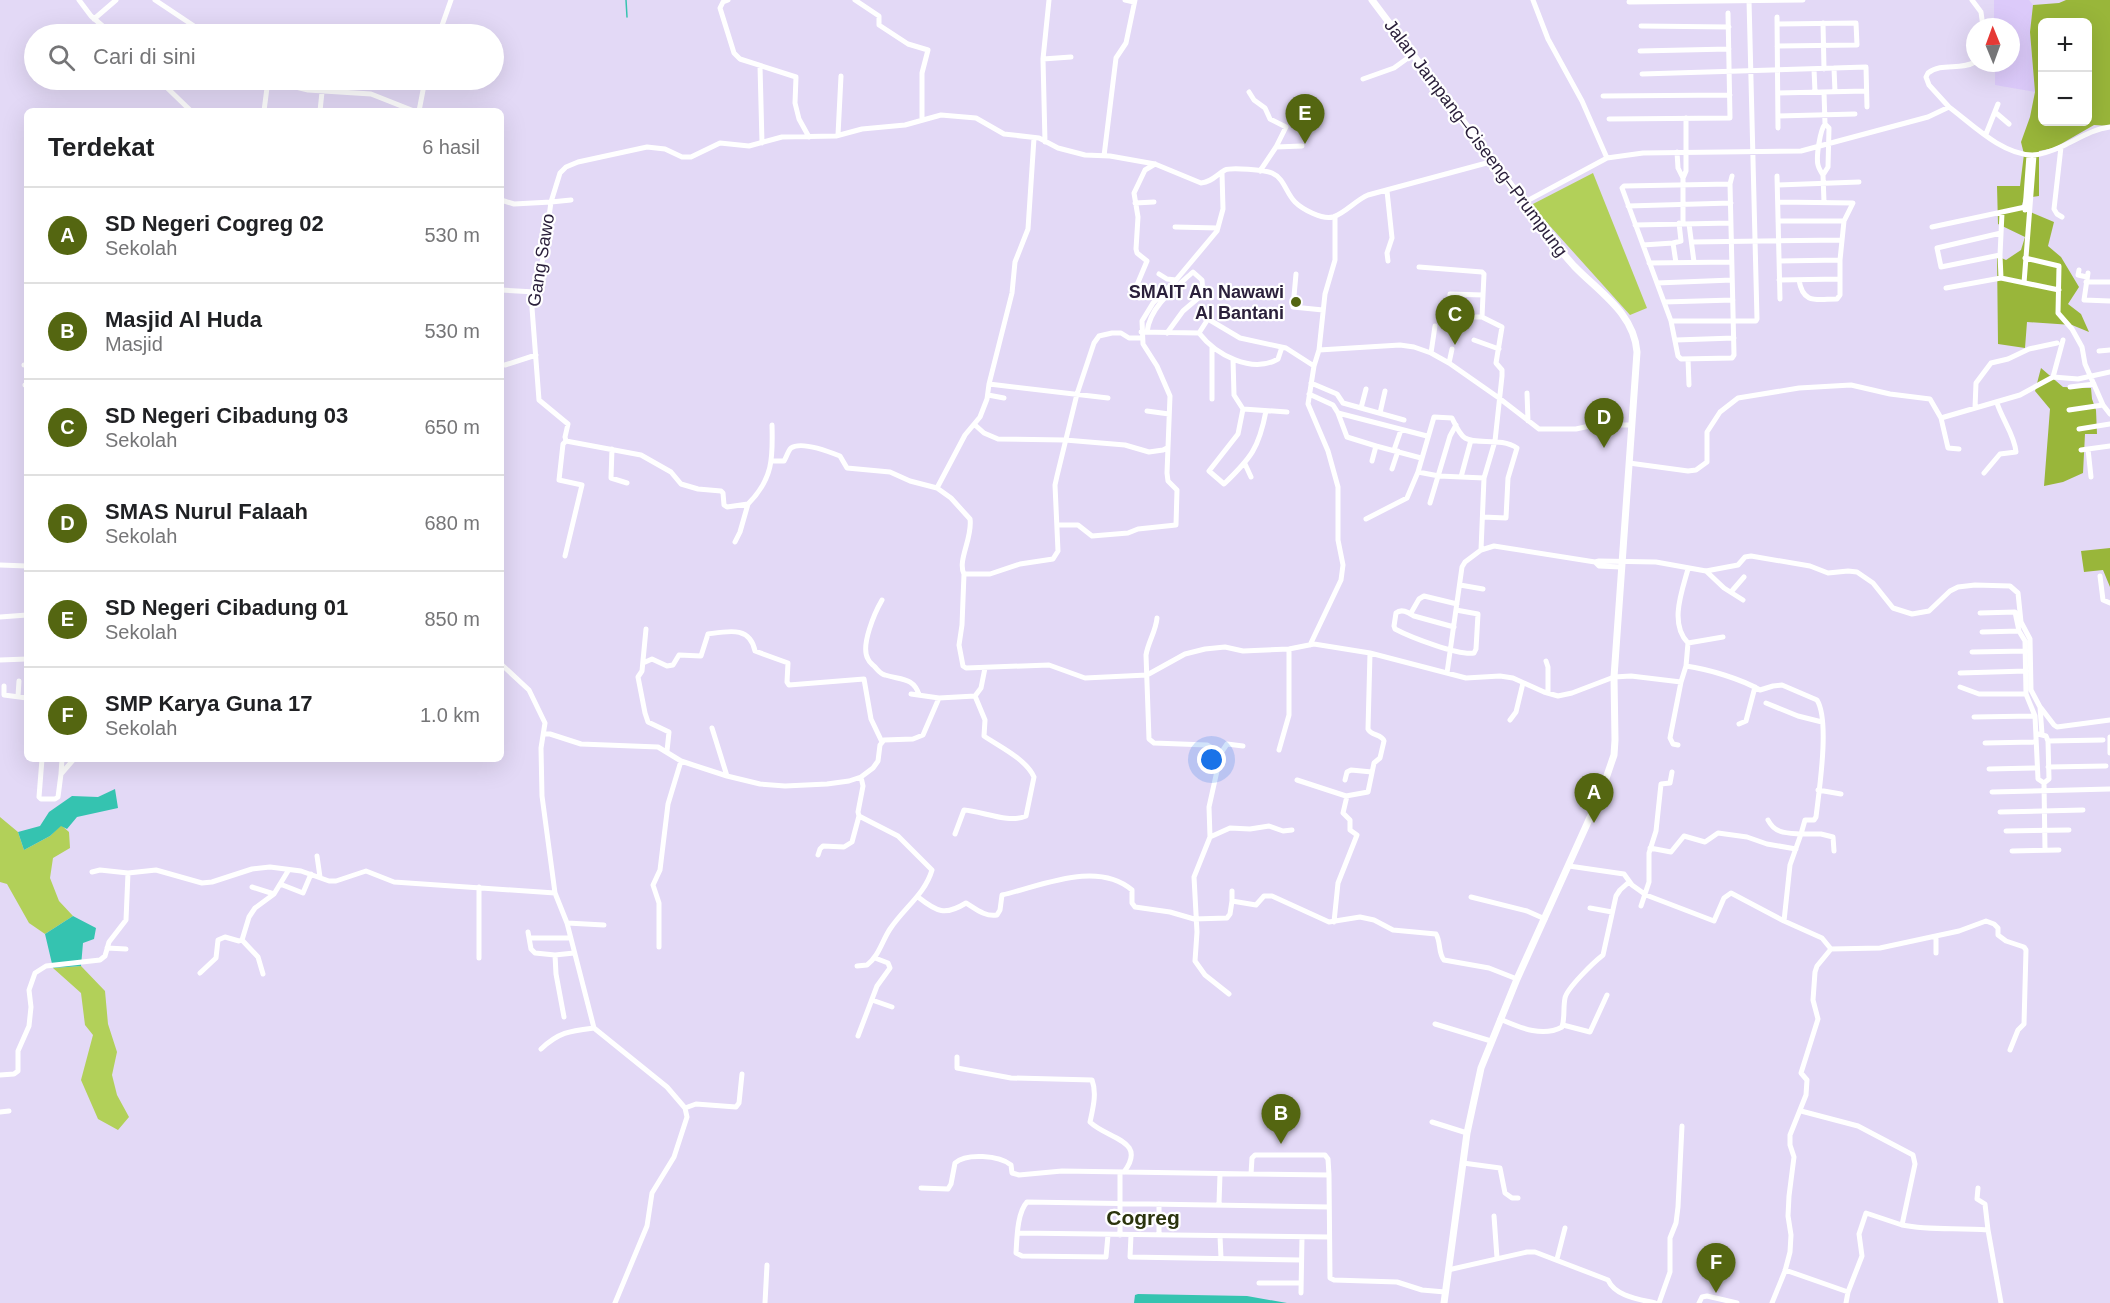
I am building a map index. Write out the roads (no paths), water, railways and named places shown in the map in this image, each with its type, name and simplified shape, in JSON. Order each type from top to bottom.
[{"type":"main road","name":"Jalan Jampang–Ciseeng–Prumpung","points":[[1372,0],[1523,203],[1560,249],[1628,321],[1636,342],[1614,677],[1614,755],[1601,793],[1500,1019],[1475,1090],[1444,1303]]},
{"type":"street","points":[[79,0],[100,24]]},
{"type":"street","points":[[94,19],[116,0]]},
{"type":"street","points":[[155,0],[191,24]]},
{"type":"street","points":[[443,24],[451,0]]},
{"type":"street","points":[[728,0],[723,2],[720,8],[734,53],[740,59],[796,77],[795,103],[799,118],[809,137]]},
{"type":"street","points":[[855,0],[879,16],[879,25],[908,44],[928,50],[922,73],[922,120]]},
{"type":"street","points":[[1045,142],[1043,59],[1049,0]]},
{"type":"street","points":[[1104,156],[1116,58],[1126,43],[1135,1],[1125,0]]},
{"type":"street","points":[[1533,0],[1548,39],[1582,101],[1605,159]]},
{"type":"street","points":[[1671,321],[1754,321],[1757,319],[1749,0]]},
{"type":"street","points":[[1629,2],[1803,0]]},
{"type":"street","points":[[1972,0],[1981,12],[1982,18]]},
{"type":"street","points":[[1609,119],[1730,118],[1728,13]]},
{"type":"street","points":[[1777,17],[1778,128]]},
{"type":"street","points":[[1823,23],[1824,69]]},
{"type":"street","points":[[1777,24],[1856,23],[1857,45],[1777,46]]},
{"type":"street","points":[[1641,27],[1729,27]]},
{"type":"street","points":[[1640,51],[1729,49]]},
{"type":"street","points":[[1363,79],[1394,68],[1412,55]]},
{"type":"street","points":[[1043,59],[1071,57]]},
{"type":"street","points":[[760,66],[762,70],[762,143]]},
{"type":"street","points":[[1966,66],[1940,67],[1928,73],[1926,77],[1929,85],[1949,107],[2008,148],[2032,155],[2061,147],[2096,130],[2110,127]]},
{"type":"street","points":[[1641,74],[1866,67],[1867,107]]},
{"type":"street","points":[[1834,68],[1835,92]]},
{"type":"street","points":[[1814,69],[1815,92]]},
{"type":"street","points":[[838,135],[841,75]]},
{"type":"street","points":[[169,90],[188,108]]},
{"type":"street","points":[[264,108],[266,90]]},
{"type":"street","points":[[311,90],[364,92],[398,108]]},
{"type":"street","points":[[420,108],[423,90]]},
{"type":"street","points":[[1778,93],[1866,91]]},
{"type":"street","points":[[320,108],[322,92]]},
{"type":"street","points":[[1249,92],[1254,100],[1265,108],[1270,119],[1286,127],[1260,171],[1279,177],[1293,200],[1322,217],[1335,216],[1368,195],[1494,161]]},
{"type":"street","points":[[1823,175],[1818,166],[1821,129],[1825,124],[1824,92]]},
{"type":"street","points":[[1603,96],[1730,95]]},
{"type":"street","points":[[1986,134],[1998,104]]},
{"type":"street","points":[[1523,203],[1605,159],[1643,153],[1792,152],[1828,145],[1928,117],[1949,107]]},
{"type":"street","points":[[1995,112],[2009,124]]},
{"type":"street","points":[[1778,116],[1854,114]]},
{"type":"street","name":"Gang Sawo","points":[[566,441],[568,424],[539,400],[532,308],[544,253],[550,202],[560,172],[578,162],[647,147],[665,149],[687,157],[698,155],[720,143],[749,146],[776,138],[838,135],[862,129],[898,126],[936,115],[976,118],[1004,134],[1034,138],[1058,148],[1085,155],[1155,164],[1201,183],[1208,182],[1229,169],[1260,171]]},
{"type":"street","points":[[1682,181],[1686,171],[1686,118]]},
{"type":"street","points":[[1824,202],[1823,175],[1827,167],[1829,128],[1825,124]]},
{"type":"street","points":[[937,488],[965,435],[975,425],[988,395],[1012,293],[1015,262],[1028,229],[1034,138]]},
{"type":"street","points":[[1276,147],[1302,146]]},
{"type":"street","points":[[2061,147],[2054,209],[2062,217]]},
{"type":"street","points":[[1677,152],[1682,181],[1684,224],[1692,242],[1694,262]]},
{"type":"street","points":[[2024,283],[2032,155]]},
{"type":"street","points":[[1155,164],[1145,170],[1134,193],[1138,217],[1136,249],[1137,253],[1147,261],[1134,292],[1139,298],[1149,296],[1156,299]]},
{"type":"street","points":[[1057,525],[1078,525],[1092,536],[1176,525],[1177,490],[1168,481],[1169,391],[1157,366],[1144,348],[1144,316],[1218,228],[1223,209],[1222,173]]},
{"type":"street","points":[[1730,184],[1682,181],[1624,186],[1622,191],[1671,321],[1679,357],[1688,359],[1734,357],[1730,184],[1732,176]]},
{"type":"street","points":[[1777,176],[1780,299]]},
{"type":"street","points":[[1778,184],[1859,182]]},
{"type":"street","points":[[1387,191],[1392,235],[1387,253],[1388,261]]},
{"type":"street","points":[[504,201],[514,204],[571,200]]},
{"type":"street","points":[[1135,203],[1154,202]]},
{"type":"street","points":[[1778,202],[1853,202],[1844,220],[1839,298],[1812,299],[1806,297],[1801,290],[1799,280]]},
{"type":"street","points":[[1628,206],[1731,203]]},
{"type":"street","points":[[1932,227],[2027,207]]},
{"type":"street","points":[[2001,278],[2002,213]]},
{"type":"street","points":[[1310,645],[1341,580],[1342,565],[1338,540],[1338,487],[1328,451],[1308,404],[1319,350],[1325,294],[1335,260],[1335,216]]},
{"type":"street","points":[[1778,221],[1844,220]]},
{"type":"street","points":[[1635,225],[1731,223]]},
{"type":"street","points":[[1643,245],[1681,241],[1684,224]]},
{"type":"street","points":[[1175,227],[1218,228]]},
{"type":"street","points":[[2000,255],[1941,267],[1936,248],[2001,233]]},
{"type":"street","points":[[1692,242],[1842,240]]},
{"type":"street","points":[[1673,243],[1676,263]]},
{"type":"street","points":[[2025,258],[2059,266],[2058,313],[2082,347],[2085,364],[2103,405],[2110,414]]},
{"type":"street","points":[[1779,261],[1840,260]]},
{"type":"street","points":[[1649,263],[1731,262]]},
{"type":"street","points":[[1419,267],[1482,272],[1484,274],[1482,317]]},
{"type":"street","points":[[2079,270],[2078,275],[2110,282]]},
{"type":"street","points":[[1144,334],[1148,320],[1166,296],[1193,272],[1202,280],[1203,294],[1183,311],[1167,333]]},
{"type":"street","points":[[1159,274],[1176,280]]},
{"type":"street","points":[[1296,274],[1293,307],[1323,310]]},
{"type":"street","points":[[2087,277],[2084,300],[2110,301]]},
{"type":"street","points":[[1946,288],[2001,278],[2059,290]]},
{"type":"street","points":[[1779,280],[1840,279]]},
{"type":"street","points":[[1657,283],[1732,280]]},
{"type":"street","points":[[504,290],[535,292]]},
{"type":"street","points":[[1449,306],[1450,294],[1483,295]]},
{"type":"street","points":[[1664,302],[1733,300]]},
{"type":"street","points":[[1466,317],[1482,317],[1502,327],[1496,363],[1502,370],[1502,376],[1495,441],[1484,478],[1481,550]]},
{"type":"street","points":[[1199,333],[1208,319],[1240,338],[1295,352],[1314,366]]},
{"type":"street","points":[[1431,353],[1436,326]]},
{"type":"street","points":[[964,574],[995,573],[1020,564],[1056,557],[1058,551],[1055,485],[1077,394],[1094,343],[1099,336],[1118,332],[1127,338],[1144,334],[1199,333],[1212,347],[1233,359],[1258,365],[1278,359],[1282,347]]},
{"type":"street","points":[[1676,340],[1734,338]]},
{"type":"street","points":[[1474,340],[1499,349]]},
{"type":"street","points":[[2054,377],[2063,340]]},
{"type":"street","points":[[1975,408],[1976,383],[1991,363],[2008,359],[2029,349],[2056,343]]},
{"type":"street","points":[[1319,350],[1400,345],[1431,353],[1499,398],[1539,429],[1631,425]]},
{"type":"street","points":[[1212,347],[1212,399]]},
{"type":"street","points":[[1449,363],[1452,349]]},
{"type":"street","points":[[2099,351],[2110,350]]},
{"type":"street","points":[[505,365],[536,355]]},
{"type":"street","points":[[1233,359],[1234,395],[1243,409],[1242,422],[1238,434],[1209,471],[1224,484],[1245,464],[1256,448],[1261,437],[1266,411]]},
{"type":"street","points":[[1688,359],[1689,385]]},
{"type":"street","points":[[1941,418],[2020,395],[2054,377],[2078,379],[2110,372]]},
{"type":"street","points":[[1311,383],[1337,394],[1342,402],[1404,420]]},
{"type":"street","points":[[989,384],[1108,398]]},
{"type":"street","points":[[2070,387],[2094,384]]},
{"type":"street","points":[[1629,463],[1688,471],[1696,470],[1707,462],[1707,432],[1720,412],[1738,398],[1798,388],[1857,386],[1890,394],[1930,399],[1941,418],[1948,448],[1959,449]]},
{"type":"street","points":[[1361,408],[1366,389]]},
{"type":"street","points":[[1380,413],[1385,391]]},
{"type":"street","points":[[1527,393],[1528,421]]},
{"type":"street","points":[[1310,394],[1334,405],[1347,437],[1421,458]]},
{"type":"street","points":[[988,395],[1004,398]]},
{"type":"street","points":[[1984,473],[2000,454],[2016,452],[2016,446],[2009,428],[2002,420],[1997,403]]},
{"type":"street","points":[[2069,410],[2103,405]]},
{"type":"street","points":[[1243,409],[1287,412]]},
{"type":"street","points":[[1147,411],[1168,414]]},
{"type":"street","points":[[1338,413],[1427,436]]},
{"type":"street","points":[[1366,519],[1407,498],[1418,472],[1434,417],[1450,417],[1464,437],[1471,440],[1495,441],[1517,448],[1508,478],[1506,518],[1483,517]]},
{"type":"street","points":[[2079,429],[2110,424]]},
{"type":"street","points":[[735,542],[748,504],[762,485],[773,461],[772,425]]},
{"type":"street","points":[[975,425],[984,434],[998,439],[1065,440],[1125,445],[1149,452],[1163,450],[1167,447]]},
{"type":"street","points":[[1430,503],[1450,436],[1456,425]]},
{"type":"street","points":[[1392,469],[1401,430]]},
{"type":"street","points":[[1461,477],[1471,440]]},
{"type":"street","points":[[565,556],[582,484],[559,480],[563,444],[566,441],[635,453],[670,472],[683,485],[721,491],[725,506],[748,504]]},
{"type":"street","points":[[1372,461],[1376,446]]},
{"type":"street","points":[[2081,450],[2110,446]]},
{"type":"street","points":[[773,461],[784,461],[794,447],[812,447],[837,455],[847,468],[890,472],[910,481],[937,488],[969,516],[970,537],[962,566],[964,574],[959,645],[963,666],[966,668],[1048,665],[1085,678],[1147,675],[1185,654],[1213,648],[1225,647],[1242,651],[1288,649],[1318,644],[1370,652],[1473,679],[1506,677],[1548,693],[1565,695],[1614,677],[1644,677],[1681,682]]},
{"type":"street","points":[[612,449],[611,478],[627,483]]},
{"type":"street","points":[[2088,449],[2091,477]]},
{"type":"street","points":[[1245,464],[1251,477]]},
{"type":"street","points":[[1418,472],[1439,476],[1484,478]]},
{"type":"street","points":[[1447,673],[1463,565],[1481,550],[1498,546],[1595,562],[1621,564],[1656,562],[1706,571],[1733,567],[1748,556],[1810,566],[1828,573],[1848,570],[1857,572],[1873,583],[1893,608],[1912,614],[1929,611],[1950,591],[1958,587],[2010,586],[2018,593],[2021,622],[2030,639],[2031,690],[2054,726],[2110,720]]},
{"type":"street","points":[[0,565],[24,566]]},
{"type":"street","points":[[1678,745],[1671,742],[1670,738],[1686,666],[1688,643],[1678,621],[1688,569]]},
{"type":"street","points":[[1706,571],[1724,588],[1743,600]]},
{"type":"street","points":[[2100,576],[2103,600],[2110,603]]},
{"type":"street","points":[[1731,592],[1744,577]]},
{"type":"street","points":[[1460,585],[1483,589]]},
{"type":"street","points":[[1411,613],[1419,599],[1424,596],[1478,615],[1474,653],[1466,654],[1394,628],[1398,611],[1454,627]]},
{"type":"street","points":[[882,600],[870,628],[866,645],[867,659],[885,675],[908,680],[917,688],[919,695]]},
{"type":"street","points":[[1980,613],[2015,612],[2019,632],[2025,641],[2026,694],[2039,734]]},
{"type":"street","points":[[0,617],[24,615]]},
{"type":"street","points":[[1157,618],[1156,627],[1147,647],[1149,739],[1154,743],[1207,745],[1221,753]]},
{"type":"street","points":[[646,629],[642,671],[638,677],[648,722],[668,730],[666,750]]},
{"type":"street","points":[[544,734],[581,744],[653,746],[666,750],[681,761],[760,784],[785,786],[849,781],[861,777],[878,761],[882,742],[871,719],[864,679],[789,685],[787,682],[788,663],[755,651],[754,643],[746,634],[728,631],[708,634],[701,656],[679,655],[674,665],[667,666],[652,659],[643,663]]},
{"type":"street","points":[[1982,632],[2019,632]]},
{"type":"street","points":[[1688,643],[1723,637]]},
{"type":"street","points":[[1279,750],[1289,715],[1288,649]]},
{"type":"street","points":[[1972,652],[2025,651]]},
{"type":"street","points":[[1297,780],[1347,796],[1367,794],[1374,763],[1380,758],[1384,739],[1368,729],[1370,652]]},
{"type":"street","points":[[0,660],[24,659]]},
{"type":"street","points":[[1546,661],[1548,693]]},
{"type":"street","points":[[1686,666],[1703,669],[1762,691],[1782,685],[1815,698],[1819,702],[1823,752],[1816,818],[1805,820],[1789,873],[1784,921]]},
{"type":"street","points":[[504,667],[533,696],[544,718],[541,748],[542,796],[555,892],[567,923],[594,1028],[667,1086],[685,1108],[686,1121],[678,1149],[652,1193],[647,1226],[615,1303]]},
{"type":"street","points":[[911,694],[939,698],[975,696],[981,688],[985,668]]},
{"type":"street","points":[[1960,672],[2026,671]]},
{"type":"street","points":[[18,696],[19,681]]},
{"type":"street","points":[[1510,720],[1516,711],[1523,683]]},
{"type":"street","points":[[4,686],[4,695],[24,697]]},
{"type":"street","points":[[1739,724],[1746,721],[1755,687]]},
{"type":"street","points":[[1960,687],[1978,694],[2026,694]]},
{"type":"street","points":[[955,834],[963,810],[984,812],[1013,820],[1026,816],[1034,777],[1015,756],[984,736],[985,720],[975,696]]},
{"type":"street","points":[[882,742],[886,739],[917,738],[923,735],[939,698]]},
{"type":"street","points":[[1766,703],[1798,716],[1822,722]]},
{"type":"street","points":[[2040,707],[2039,734],[2036,742],[2037,768],[2038,779],[2044,783]]},
{"type":"street","points":[[1974,717],[2035,716]]},
{"type":"street","points":[[712,728],[727,776]]},
{"type":"street","points":[[2039,734],[2046,736],[2048,741],[2049,779],[2044,783]]},
{"type":"street","points":[[2110,737],[2110,753]]},
{"type":"street","points":[[2048,741],[2103,740]]},
{"type":"street","points":[[1985,743],[2036,742]]},
{"type":"street","points":[[1229,994],[1204,975],[1195,961],[1197,932],[1194,919],[1194,877],[1210,837],[1209,807],[1221,753],[1227,744],[1243,746]]},
{"type":"street","points":[[659,947],[659,903],[653,885],[660,870],[668,804],[681,761]]},
{"type":"street","points":[[42,762],[40,798],[51,800],[57,798],[62,762]]},
{"type":"street","points":[[61,774],[71,762]]},
{"type":"street","points":[[2048,767],[2106,766]]},
{"type":"street","points":[[1989,769],[2037,768]]},
{"type":"street","points":[[1345,780],[1347,772],[1351,770],[1372,772]]},
{"type":"street","points":[[1641,906],[1649,882],[1650,848],[1656,831],[1662,783],[1670,783],[1672,772]]},
{"type":"street","points":[[818,855],[823,846],[844,847],[852,842],[859,816],[863,786],[861,777]]},
{"type":"street","points":[[2044,783],[2045,850]]},
{"type":"street","points":[[1992,792],[2110,789]]},
{"type":"street","points":[[1818,790],[1841,794]]},
{"type":"street","points":[[1334,922],[1338,884],[1357,835],[1356,832],[1350,830],[1350,820],[1343,813],[1347,796]]},
{"type":"street","points":[[2000,812],[2083,810]]},
{"type":"street","points":[[857,966],[867,965],[875,958],[890,928],[918,897],[932,873],[932,868],[898,836],[859,816]]},
{"type":"street","points":[[1768,820],[1772,828],[1777,831],[1833,837],[1834,851]]},
{"type":"street","points":[[1210,837],[1233,828],[1250,829],[1269,826],[1283,831],[1292,830]]},
{"type":"street","points":[[2006,831],[2069,830]]},
{"type":"street","points":[[1650,848],[1671,852],[1684,836],[1705,842],[1718,833],[1747,837],[1767,844],[1796,849]]},
{"type":"street","points":[[2012,851],[2059,850]]},
{"type":"street","points":[[317,856],[320,878]]},
{"type":"street","points":[[1569,866],[1621,873],[1646,895],[1714,921],[1724,898],[1731,893],[1822,938],[1831,949]]},
{"type":"street","points":[[92,872],[100,870],[128,873],[156,870],[202,883],[252,869],[270,867],[301,871],[336,881],[366,871],[394,882],[555,892]]},
{"type":"street","points":[[242,940],[249,917],[255,908],[274,894],[288,871]]},
{"type":"street","points":[[0,1075],[14,1074],[19,1069],[18,1051],[29,1026],[31,1007],[29,990],[35,973],[46,966],[100,960],[105,957],[109,942],[126,920],[128,873]]},
{"type":"street","points":[[280,884],[303,893],[311,874]]},
{"type":"street","points":[[918,897],[935,909],[955,910],[966,903],[976,910],[997,915],[1002,896],[1071,878],[1101,877],[1119,881],[1132,890],[1132,903],[1135,907],[1170,912],[1194,919],[1227,918],[1230,914],[1232,891]]},
{"type":"street","points":[[1563,1025],[1567,994],[1582,978],[1590,965],[1603,955],[1616,896],[1629,882]]},
{"type":"street","points":[[252,887],[274,894]]},
{"type":"street","points":[[479,887],[479,958]]},
{"type":"street","points":[[1232,901],[1256,905],[1264,896],[1272,896],[1324,920],[1334,922],[1360,917],[1374,920],[1393,930],[1436,934],[1439,939],[1440,955],[1444,960],[1489,968],[1517,979]]},
{"type":"street","points":[[1471,897],[1527,911],[1545,919]]},
{"type":"street","points":[[1590,908],[1612,912]]},
{"type":"street","points":[[1772,1303],[1785,1270],[1791,1242],[1788,1216],[1790,1178],[1794,1157],[1790,1135],[1806,1095],[1807,1080],[1801,1073],[1818,1019],[1813,1000],[1815,972],[1820,961],[1831,949],[1880,948],[1936,936],[1986,921],[1994,924],[1998,928],[1998,936],[2026,950],[2024,1023],[2018,1030],[2010,1050]]},
{"type":"street","points":[[567,923],[603,924]]},
{"type":"street","points":[[570,938],[529,935],[531,949],[535,953],[555,955],[574,953]]},
{"type":"street","points":[[1936,936],[1936,953]]},
{"type":"street","points":[[200,973],[216,958],[218,940],[225,937],[242,940],[258,957],[263,974]]},
{"type":"street","points":[[107,948],[126,949]]},
{"type":"street","points":[[555,955],[564,1017]]},
{"type":"street","points":[[858,1036],[879,982],[890,966],[875,958]]},
{"type":"street","points":[[1500,1019],[1518,1027],[1543,1032],[1552,1032],[1563,1025],[1590,1032],[1607,995]]},
{"type":"street","points":[[872,1000],[892,1007]]},
{"type":"street","points":[[1435,1024],[1491,1041]]},
{"type":"street","points":[[541,1049],[553,1038],[564,1033],[594,1028]]},
{"type":"street","points":[[957,1057],[957,1068],[995,1076],[1092,1080],[1094,1113],[1090,1122],[1127,1144],[1133,1155],[1131,1163],[1122,1172],[1120,1235]]},
{"type":"street","points":[[685,1108],[696,1104],[736,1107],[739,1104],[742,1074]]},
{"type":"street","points":[[0,1112],[9,1111]]},
{"type":"street","points":[[1801,1111],[1858,1126],[1913,1155],[1915,1164],[1902,1225]]},
{"type":"street","points":[[1432,1122],[1467,1133]]},
{"type":"street","points":[[1448,1270],[1531,1251],[1608,1280],[1611,1286],[1622,1294],[1657,1303],[1670,1272],[1670,1238],[1676,1222],[1678,1207],[1682,1126]]},
{"type":"street","points":[[1251,1174],[1252,1158],[1255,1155],[1325,1155],[1329,1159],[1329,1276],[1332,1279],[1397,1282],[1422,1290],[1445,1292]]},
{"type":"street","points":[[921,1188],[948,1189],[955,1163],[965,1158],[994,1158],[1006,1161],[1011,1165],[1012,1174],[1019,1175],[1062,1172],[1329,1175]]},
{"type":"street","points":[[1463,1163],[1500,1168],[1504,1193],[1512,1198],[1518,1198]]},
{"type":"street","points":[[1219,1204],[1220,1174]]},
{"type":"street","points":[[1978,1188],[1977,1199],[1985,1205],[2001,1303]]},
{"type":"street","points":[[1108,1235],[1106,1257],[1022,1256],[1016,1253],[1024,1206],[1028,1202],[1329,1207]]},
{"type":"street","points":[[1159,1203],[1159,1234]]},
{"type":"street","points":[[1846,1303],[1862,1256],[1859,1234],[1866,1213],[1902,1225],[1946,1230],[1971,1228],[1988,1230]]},
{"type":"street","points":[[1494,1216],[1497,1258]]},
{"type":"street","points":[[1557,1259],[1565,1228]]},
{"type":"street","points":[[1018,1233],[1329,1237]]},
{"type":"street","points":[[1131,1235],[1130,1257],[1300,1260]]},
{"type":"street","points":[[1220,1236],[1221,1258]]},
{"type":"street","points":[[1301,1293],[1302,1237]]},
{"type":"street","points":[[765,1303],[767,1265]]},
{"type":"street","points":[[1785,1270],[1848,1292]]},
{"type":"street","points":[[1259,1283],[1300,1283]]},
{"type":"street","points":[[1699,1303],[1707,1296],[1737,1303]]},
{"type":"waterway","points":[[626,0],[627,17]]},
{"type":"place","name":"SD Negeri Cibadung 01","points":[[1305,144]]},
{"type":"place","name":"SMAIT An Nawawi Al Bantani","points":[[1296,302]]},
{"type":"place","name":"SD Negeri Cibadung 03","points":[[1455,345]]},
{"type":"place","name":"SMAS Nurul Falaah","points":[[1604,448]]},
{"type":"place","name":"SD Negeri Cogreg 02","points":[[1594,823]]},
{"type":"place","name":"Masjid Al Huda","points":[[1281,1144]]},
{"type":"place","name":"SMP Karya Guna 17","points":[[1716,1293]]},
{"type":"district","name":"Cogreg","points":[[1143,1217]]}]
